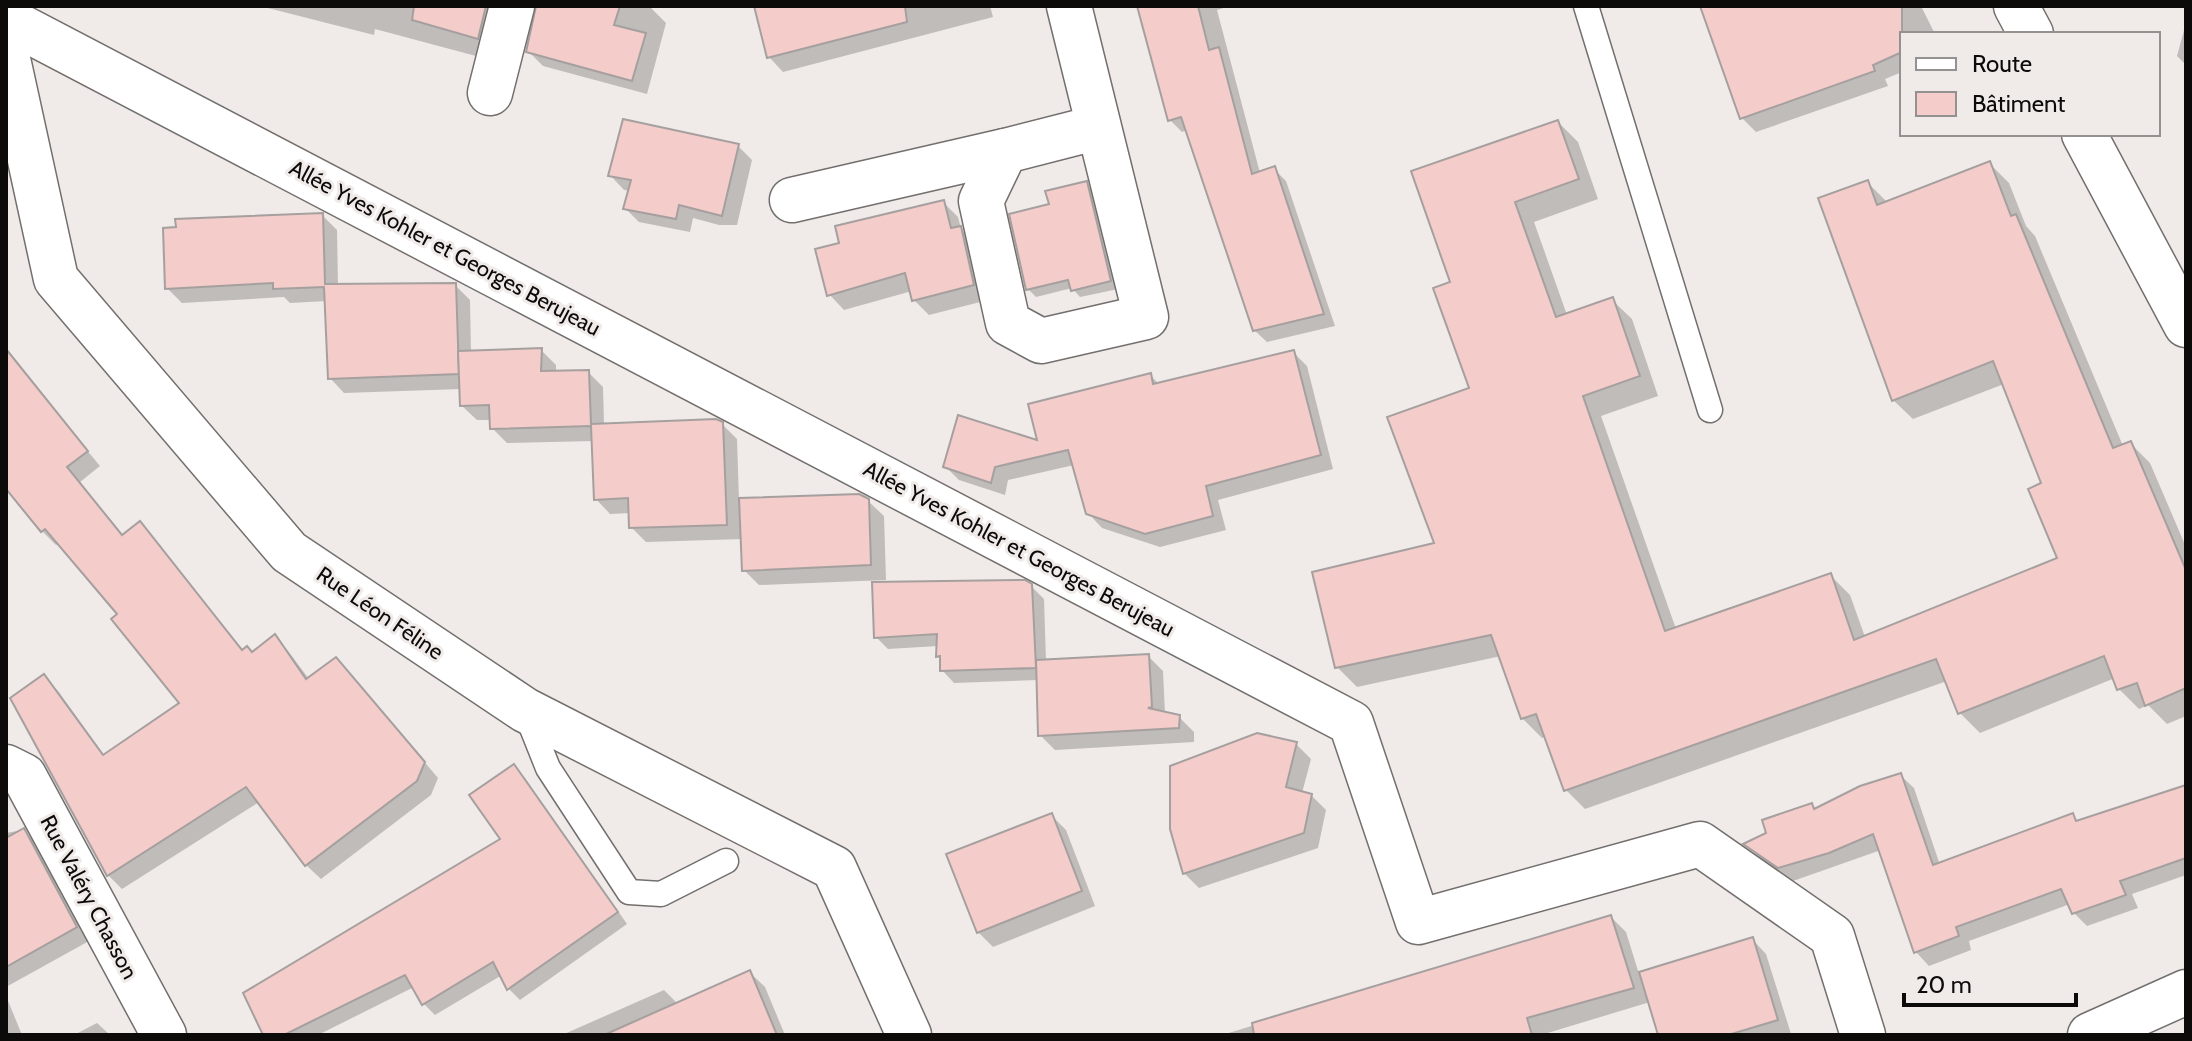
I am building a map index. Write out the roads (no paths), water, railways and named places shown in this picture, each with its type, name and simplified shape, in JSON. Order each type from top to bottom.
[{"type":"street","points":[[490,93],[512,6]]},
{"type":"street","points":[[1005,151],[981,201],[1008,323],[1041,341],[1146,317],[1069,6]]},
{"type":"street","points":[[2016,6],[2030,32]]},
{"type":"street","name":"Allée Yves Kohler et Georges Berujeau","points":[[6,19],[1351,723],[1418,922],[1700,844],[1832,936],[1863,1035]]},
{"type":"street","name":"Rue Léon Féline","points":[[6,50],[56,279],[289,552],[525,710],[834,868],[909,1035]]},
{"type":"street","points":[[792,200],[1099,127]]},
{"type":"street","points":[[2085,136],[2186,325]]},
{"type":"street","name":"Rue Valéry Chasson","points":[[12,763],[164,1035]]},
{"type":"street","points":[[2090,1035],[2186,992]]},
{"type":"lane","points":[[1586,6],[1710,410]]},
{"type":"lane","points":[[525,710],[548,768],[629,892],[661,894],[726,861]]}]
